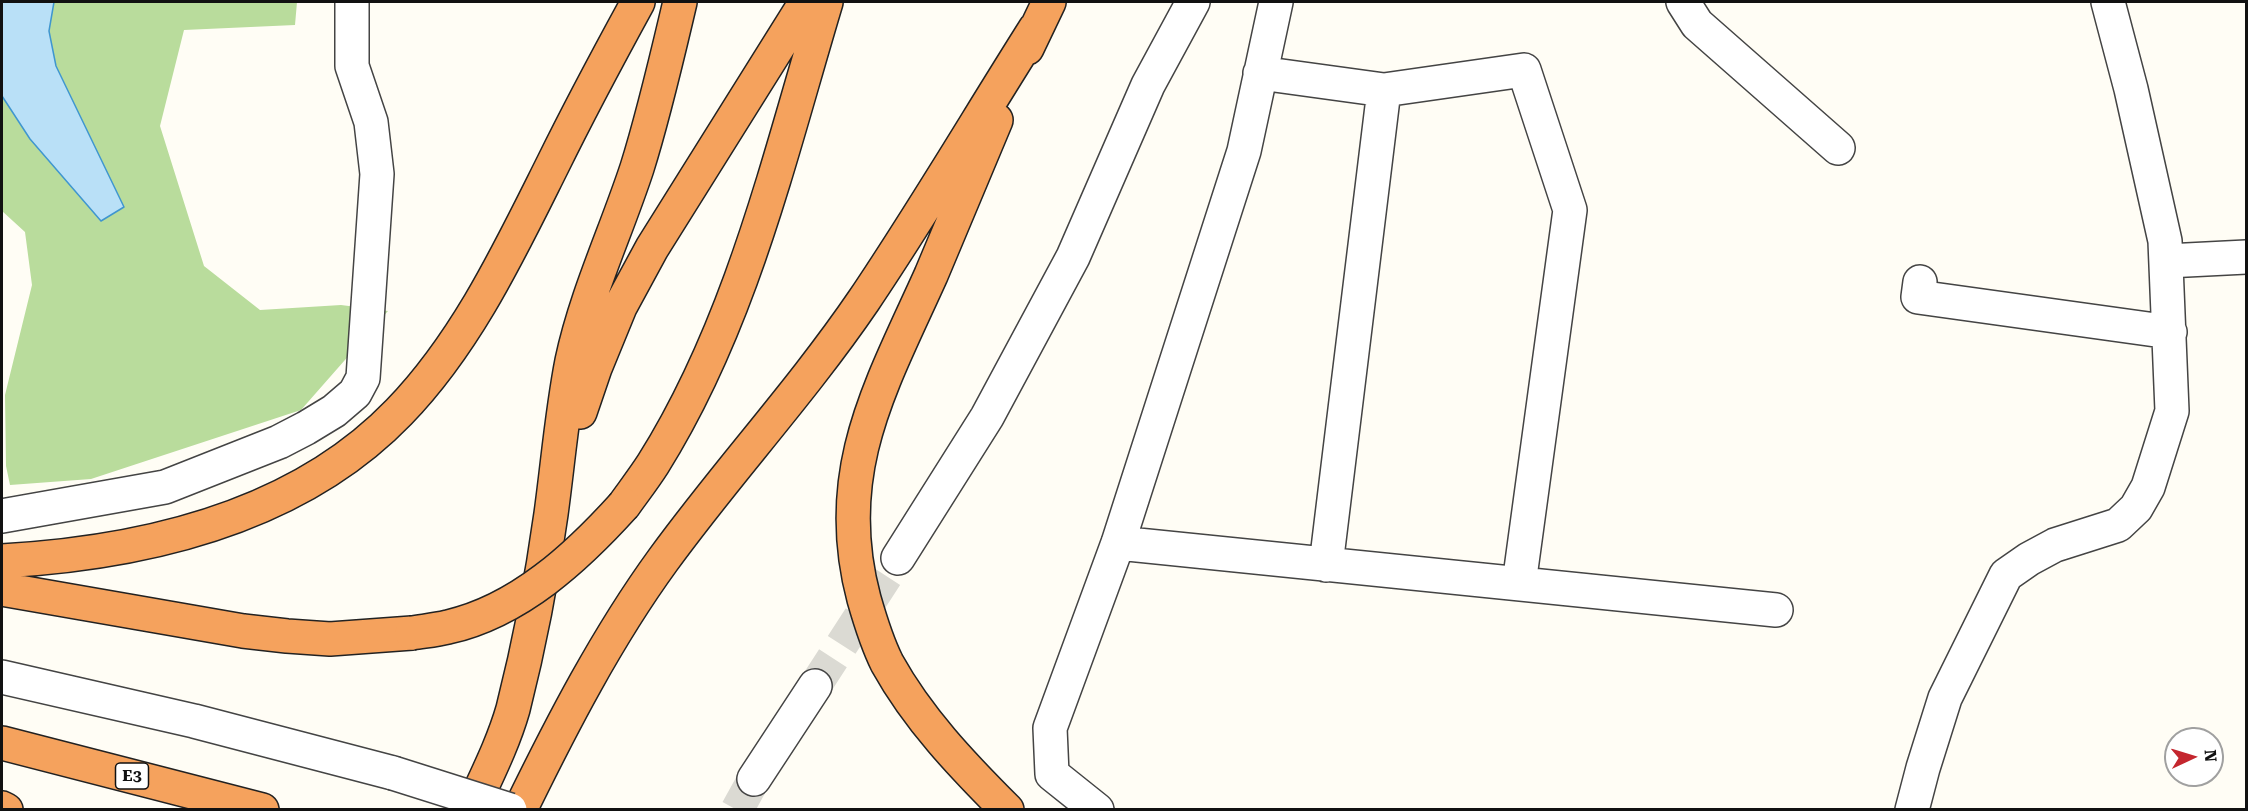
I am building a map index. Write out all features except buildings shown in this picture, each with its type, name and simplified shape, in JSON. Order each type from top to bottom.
[{"type":"highway","points":[[2,561],[83,554],[141,544],[196,530],[254,509],[304,486],[356,450],[382,428],[437,368],[468,322],[500,267],[638,2]]},
{"type":"highway","points":[[471,810],[492,764],[512,711],[531,625],[551,514],[561,426],[573,360],[588,305],[637,166],[680,2]]},
{"type":"highway","points":[[551,514],[574,429],[595,368],[620,307],[652,248],[806,2]]},
{"type":"highway","points":[[2,589],[243,630],[330,639],[412,633],[450,627],[484,615],[522,595],[561,567],[594,538],[624,505],[652,465],[677,422],[707,361],[735,293],[761,218],[826,2]]},
{"type":"highway","points":[[520,810],[549,752],[627,614],[661,562],[864,300],[1042,15]]},
{"type":"highway","points":[[1007,810],[937,735],[909,698],[886,660],[870,621],[858,575],[852,530],[854,483],[864,434],[881,383],[931,274],[1042,15]]},
{"type":"highway","name":"E3","points":[[2,743],[262,810]]},
{"type":"street","points":[[2,516],[165,487],[288,437],[334,411],[355,393],[363,378],[377,174],[371,122],[352,66],[352,2]]},
{"type":"street","points":[[898,558],[987,417],[1073,257],[1148,85],[1193,2]]},
{"type":"street","points":[[1097,810],[1052,774],[1050,728],[1118,543],[1244,151],[1276,2]]},
{"type":"street","points":[[1683,2],[1697,24],[1838,148]]},
{"type":"street","points":[[1912,810],[1946,698],[2006,576],[2029,559],[2055,545],[2118,525],[2136,508],[2148,487],[2172,411],[2165,241],[2108,2]]},
{"type":"street","points":[[1260,73],[1384,90],[1524,70],[1570,210],[1519,584]]},
{"type":"street","points":[[1326,565],[1384,90]]},
{"type":"street","points":[[2167,261],[2247,256]]},
{"type":"street","points":[[1920,282],[1918,297],[2170,332]]},
{"type":"street","points":[[1118,543],[1776,610]]},
{"type":"street","points":[[2,677],[194,721],[393,773],[510,810]]},
{"type":"street","points":[[754,779],[815,686]]},
{"type":"green space","points":[[54,2],[297,2],[295,25],[184,30],[160,126],[204,266],[260,310],[341,305],[388,311],[301,410],[91,479],[10,485],[6,466],[5,395],[32,285],[25,232],[2,211],[2,96],[30,139],[101,221],[124,207],[56,66],[49,31]]},
{"type":"water","points":[[2,2],[54,2],[49,31],[56,66],[124,207],[101,221],[30,139],[2,96]]},
{"type":"tunnel","points":[[815,686],[898,558]]},
{"type":"tunnel","points":[[737,810],[754,779]]}]
